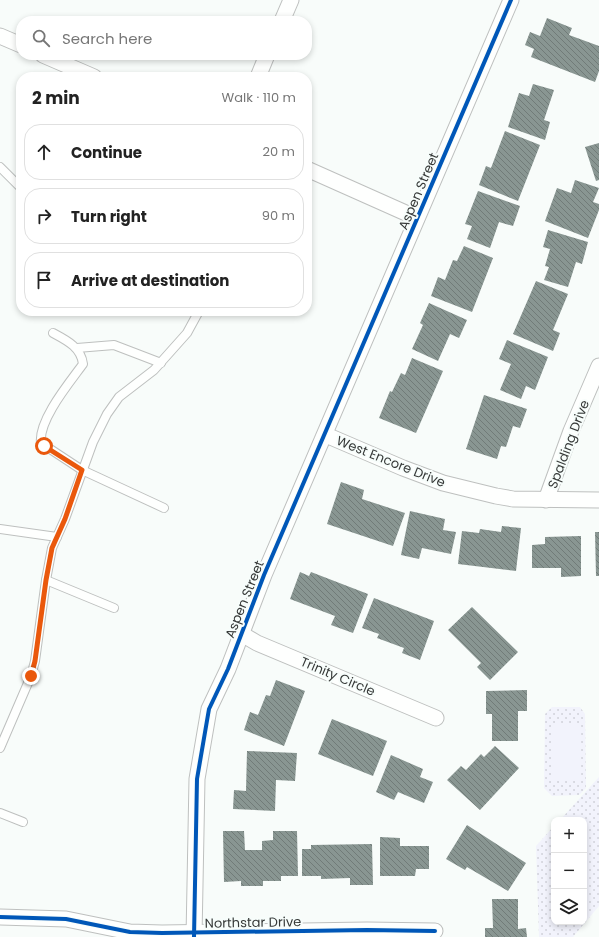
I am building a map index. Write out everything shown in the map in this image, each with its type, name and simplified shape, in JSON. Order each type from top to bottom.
[{"type":"street","points":[[284,16],[291,0]]},
{"type":"street","name":"Aspen Street","points":[[194,935],[195,811],[201,749],[208,709],[228,668],[240,633],[511,0]]},
{"type":"street","points":[[0,36],[16,43]]},
{"type":"street","points":[[55,60],[83,72]]},
{"type":"street","points":[[260,72],[265,60]]},
{"type":"street","points":[[312,171],[417,218]]},
{"type":"street","name":"Spalding Drive","points":[[546,500],[571,431],[599,366]]},
{"type":"street","name":"West Encore Drive","points":[[326,435],[403,468],[443,483],[496,496],[546,500],[599,500]]},
{"type":"street","name":"Trinity Circle","points":[[240,633],[257,643],[436,718]]},
{"type":"street","name":"Northstar Drive","points":[[0,917],[66,919],[130,932],[194,935],[367,930],[435,931]]},
{"type":"lane","points":[[0,167],[16,183]]},
{"type":"lane","points":[[0,748],[31,676],[41,626],[46,580],[52,548],[65,519],[96,435],[107,414],[119,397],[154,370],[187,333],[196,316]]},
{"type":"lane","points":[[53,333],[77,348],[83,364],[57,401],[46,420],[40,438],[41,443],[82,470],[164,508]]},
{"type":"lane","points":[[77,348],[114,345],[160,363]]},
{"type":"lane","points":[[0,529],[57,537]]},
{"type":"lane","points":[[46,580],[114,608]]},
{"type":"lane","points":[[0,813],[23,822]]},
{"type":"shaded area","points":[[552,707],[580,707],[585,714],[586,788],[579,795],[552,796],[544,788],[545,714]]},
{"type":"shaded area","points":[[551,723],[581,723],[581,780],[551,780]]},
{"type":"shaded area","points":[[599,777],[599,906],[587,920],[587,817],[563,817]]},
{"type":"shaded area","points":[[551,829],[551,925],[583,925],[573,937],[539,937],[536,846]]},
{"type":"building","points":[[547,18],[572,28],[569,35],[599,46],[599,71],[595,82],[531,57],[534,49],[525,45],[530,32],[540,36]]},
{"type":"building","points":[[533,84],[554,90],[544,120],[550,122],[545,140],[508,127],[519,93],[529,96]]},
{"type":"building","points":[[505,131],[540,145],[518,201],[479,185],[486,166],[491,168]]},
{"type":"building","points":[[599,143],[599,180],[596,181],[585,147]]},
{"type":"building","points":[[575,180],[599,188],[593,202],[599,204],[599,210],[588,238],[545,221],[557,188],[571,193]]},
{"type":"building","points":[[478,191],[520,206],[513,226],[499,222],[490,248],[467,239],[472,226],[465,224]]},
{"type":"building","points":[[548,230],[588,242],[582,264],[576,262],[568,287],[544,280],[549,267],[545,266],[550,249],[543,247]]},
{"type":"building","points":[[464,246],[493,258],[472,312],[431,296],[438,277],[445,280],[453,260],[457,261]]},
{"type":"building","points":[[536,281],[568,294],[553,330],[560,333],[553,351],[513,334]]},
{"type":"building","points":[[429,303],[467,320],[459,338],[450,334],[438,361],[412,349],[423,325],[420,323]]},
{"type":"building","points":[[507,340],[548,357],[535,390],[526,386],[521,399],[500,390],[511,364],[499,359]]},
{"type":"building","points":[[412,358],[443,371],[416,433],[379,418],[390,391],[392,392],[401,373],[405,375]]},
{"type":"building","points":[[484,395],[527,409],[520,428],[513,426],[506,447],[501,446],[497,459],[466,449]]},
{"type":"building","points":[[341,482],[364,490],[362,499],[405,513],[393,546],[327,524]]},
{"type":"building","points":[[410,511],[445,519],[443,530],[456,532],[451,554],[422,548],[419,559],[401,555]]},
{"type":"building","points":[[502,526],[521,528],[516,571],[458,564],[462,531],[479,533],[480,529],[501,532]]},
{"type":"building","points":[[595,532],[599,532],[599,576],[596,576]]},
{"type":"building","points":[[581,536],[581,576],[561,577],[561,568],[532,568],[532,545],[545,544],[545,537]]},
{"type":"building","points":[[300,572],[309,576],[311,572],[368,594],[353,633],[331,625],[335,616],[290,599]]},
{"type":"building","points":[[374,598],[434,621],[420,660],[402,653],[404,648],[377,638],[379,634],[362,628]]},
{"type":"building","points":[[472,607],[518,652],[490,680],[477,667],[481,663],[448,630]]},
{"type":"building","points":[[276,680],[305,691],[284,746],[244,730],[250,712],[258,715],[266,695],[270,696]]},
{"type":"building","points":[[527,690],[527,711],[518,711],[518,741],[492,741],[492,714],[486,714],[486,691]]},
{"type":"building","points":[[332,719],[387,741],[373,776],[318,754]]},
{"type":"building","points":[[495,746],[519,768],[480,810],[447,780],[461,766],[466,770],[481,754],[484,757]]},
{"type":"building","points":[[247,751],[297,753],[295,781],[276,780],[275,811],[233,809],[234,790],[246,791]]},
{"type":"building","points":[[391,755],[423,769],[420,777],[433,782],[424,803],[398,792],[394,800],[376,792]]},
{"type":"building","points":[[467,825],[526,863],[508,891],[467,867],[465,870],[446,859]]},
{"type":"building","points":[[223,831],[244,831],[245,850],[262,850],[262,841],[273,840],[273,831],[297,831],[298,876],[281,876],[281,881],[263,881],[263,886],[241,886],[241,881],[224,882]]},
{"type":"building","points":[[380,837],[400,838],[400,846],[429,846],[429,869],[416,869],[415,876],[380,876]]},
{"type":"building","points":[[372,844],[373,885],[350,885],[350,878],[321,879],[321,876],[302,876],[302,849],[311,849],[311,845]]},
{"type":"building","points":[[492,899],[518,899],[518,929],[526,928],[527,937],[485,937],[485,928],[493,928]]},
{"type":"cycle path","points":[[194,937],[197,779],[209,709],[228,669],[264,575],[511,0]]},
{"type":"cycle path","points":[[0,917],[66,919],[130,932],[162,933],[367,930],[435,931]]},
{"type":"route","points":[[31,676],[41,626],[42,604],[52,548],[65,519],[82,470],[44,446]]}]
